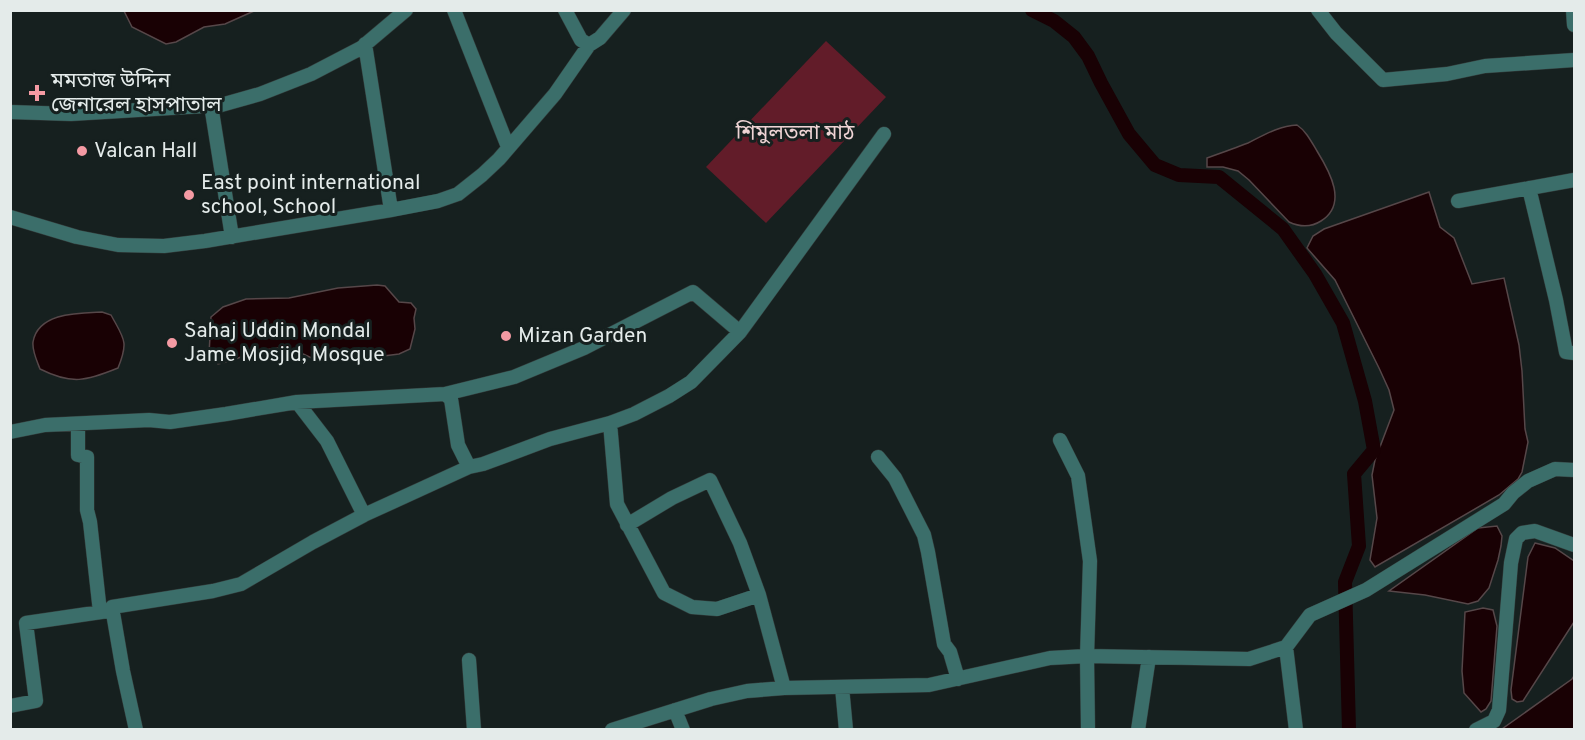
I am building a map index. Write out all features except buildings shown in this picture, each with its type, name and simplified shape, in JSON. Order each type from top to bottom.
[{"type":"street","points":[[10,112],[72,114],[221,105],[260,94],[331,64],[365,44],[406,10]]},
{"type":"street","points":[[454,10],[508,147]]},
{"type":"street","points":[[565,10],[581,40],[589,45]]},
{"type":"street","points":[[10,217],[77,237],[118,245],[164,246],[232,237],[438,201],[458,194],[482,175],[555,94],[589,45],[600,39],[624,10]]},
{"type":"street","points":[[1318,10],[1336,33],[1383,80],[1447,74],[1485,66],[1575,60]]},
{"type":"street","points":[[1573,10],[1575,25]]},
{"type":"street","points":[[365,44],[391,210]]},
{"type":"street","points":[[211,105],[232,237]]},
{"type":"street","points":[[10,706],[36,701],[26,623],[106,611],[112,607],[213,591],[241,584],[364,515],[469,467],[550,439],[634,414],[691,382],[740,332],[884,134]]},
{"type":"street","points":[[1458,201],[1575,180]]},
{"type":"street","points":[[1529,188],[1566,352],[1575,353]]},
{"type":"street","points":[[10,432],[45,425],[149,420],[170,422],[297,402],[445,394],[514,377],[584,348],[693,292],[740,332]]},
{"type":"street","points":[[445,394],[450,399],[458,445],[469,467]]},
{"type":"street","points":[[297,402],[327,441],[364,515]]},
{"type":"street","points":[[610,423],[617,504],[664,593],[692,607],[717,609],[759,595]]},
{"type":"street","points":[[78,424],[78,455],[87,457],[87,510],[106,611],[123,670],[136,729]]},
{"type":"street","points":[[1060,440],[1078,476],[1090,561],[1087,656],[1088,729]]},
{"type":"street","points":[[878,457],[895,478],[924,535],[944,644],[950,652],[958,679]]},
{"type":"street","points":[[612,729],[711,699],[747,691],[784,688],[929,686],[1050,658],[1087,656],[1249,660],[1286,647],[1310,615],[1366,590],[1504,504],[1528,481],[1556,469],[1575,470]]},
{"type":"street","points":[[627,525],[672,498],[710,480],[740,543],[759,595],[784,688]]},
{"type":"street","points":[[1476,729],[1494,721],[1499,710],[1511,563],[1516,539],[1522,533],[1535,531],[1575,545]]},
{"type":"street","points":[[1286,647],[1296,729]]},
{"type":"street","points":[[1138,729],[1149,657]]},
{"type":"street","points":[[469,660],[474,729]]},
{"type":"street","points":[[842,687],[846,729]]},
{"type":"street","points":[[675,710],[683,729]]},
{"type":"green space","name":"শিমুলতলা মাঠ","points":[[826,41],[886,97],[766,223],[706,167]]},
{"type":"shaded area","points":[[124,11],[254,11],[225,24],[204,27],[176,42],[166,44],[132,27]]},
{"type":"shaded area","points":[[1297,125],[1308,136],[1322,159],[1334,188],[1334,206],[1329,214],[1321,221],[1309,226],[1289,222],[1238,171],[1223,167],[1207,167],[1207,158],[1278,129]]},
{"type":"shaded area","points":[[1429,192],[1440,227],[1454,238],[1472,284],[1504,278],[1519,345],[1528,442],[1522,472],[1518,479],[1499,495],[1375,567],[1370,560],[1377,518],[1372,475],[1375,460],[1394,410],[1389,390],[1335,280],[1307,248],[1313,236],[1324,229]]},
{"type":"shaded area","points":[[385,286],[399,302],[411,303],[416,309],[415,329],[410,349],[399,354],[316,360],[301,353],[278,348],[253,352],[218,364],[209,355],[211,317],[223,307],[246,299],[289,298],[338,288]]},
{"type":"shaded area","points":[[102,312],[111,315],[124,340],[118,368],[97,376],[79,379],[61,377],[40,369],[33,342],[36,332],[43,325],[61,316]]},
{"type":"shaded area","points":[[1497,526],[1502,536],[1498,560],[1489,588],[1478,601],[1468,604],[1425,595],[1389,591],[1478,528]]},
{"type":"shaded area","points":[[1535,543],[1555,548],[1574,561],[1574,622],[1523,701],[1517,702],[1512,699],[1511,690],[1528,557]]},
{"type":"shaded area","points":[[1483,608],[1493,610],[1497,626],[1491,701],[1481,712],[1464,693],[1462,671],[1465,612]]},
{"type":"shaded area","points":[[1574,676],[1574,729],[1502,729],[1572,679]]},
{"type":"waterway","points":[[1032,10],[1054,21],[1074,37],[1088,56],[1129,134],[1155,165],[1179,175],[1219,177],[1283,229],[1315,274],[1343,323],[1365,401],[1374,450],[1354,474],[1359,546],[1345,582],[1349,730]]},
{"type":"place","name":"মমতাজ উদ্দিন জেনারেল হাসপাতাল","points":[[37,93]]},
{"type":"place","name":"Valcan Hall","points":[[82,151]]},
{"type":"place","name":"East point international school, School","points":[[189,195]]},
{"type":"place","name":"Mizan Garden","points":[[506,336]]},
{"type":"place","name":"Sahaj Uddin Mondal Jame Mosjid, Mosque","points":[[172,343]]}]
